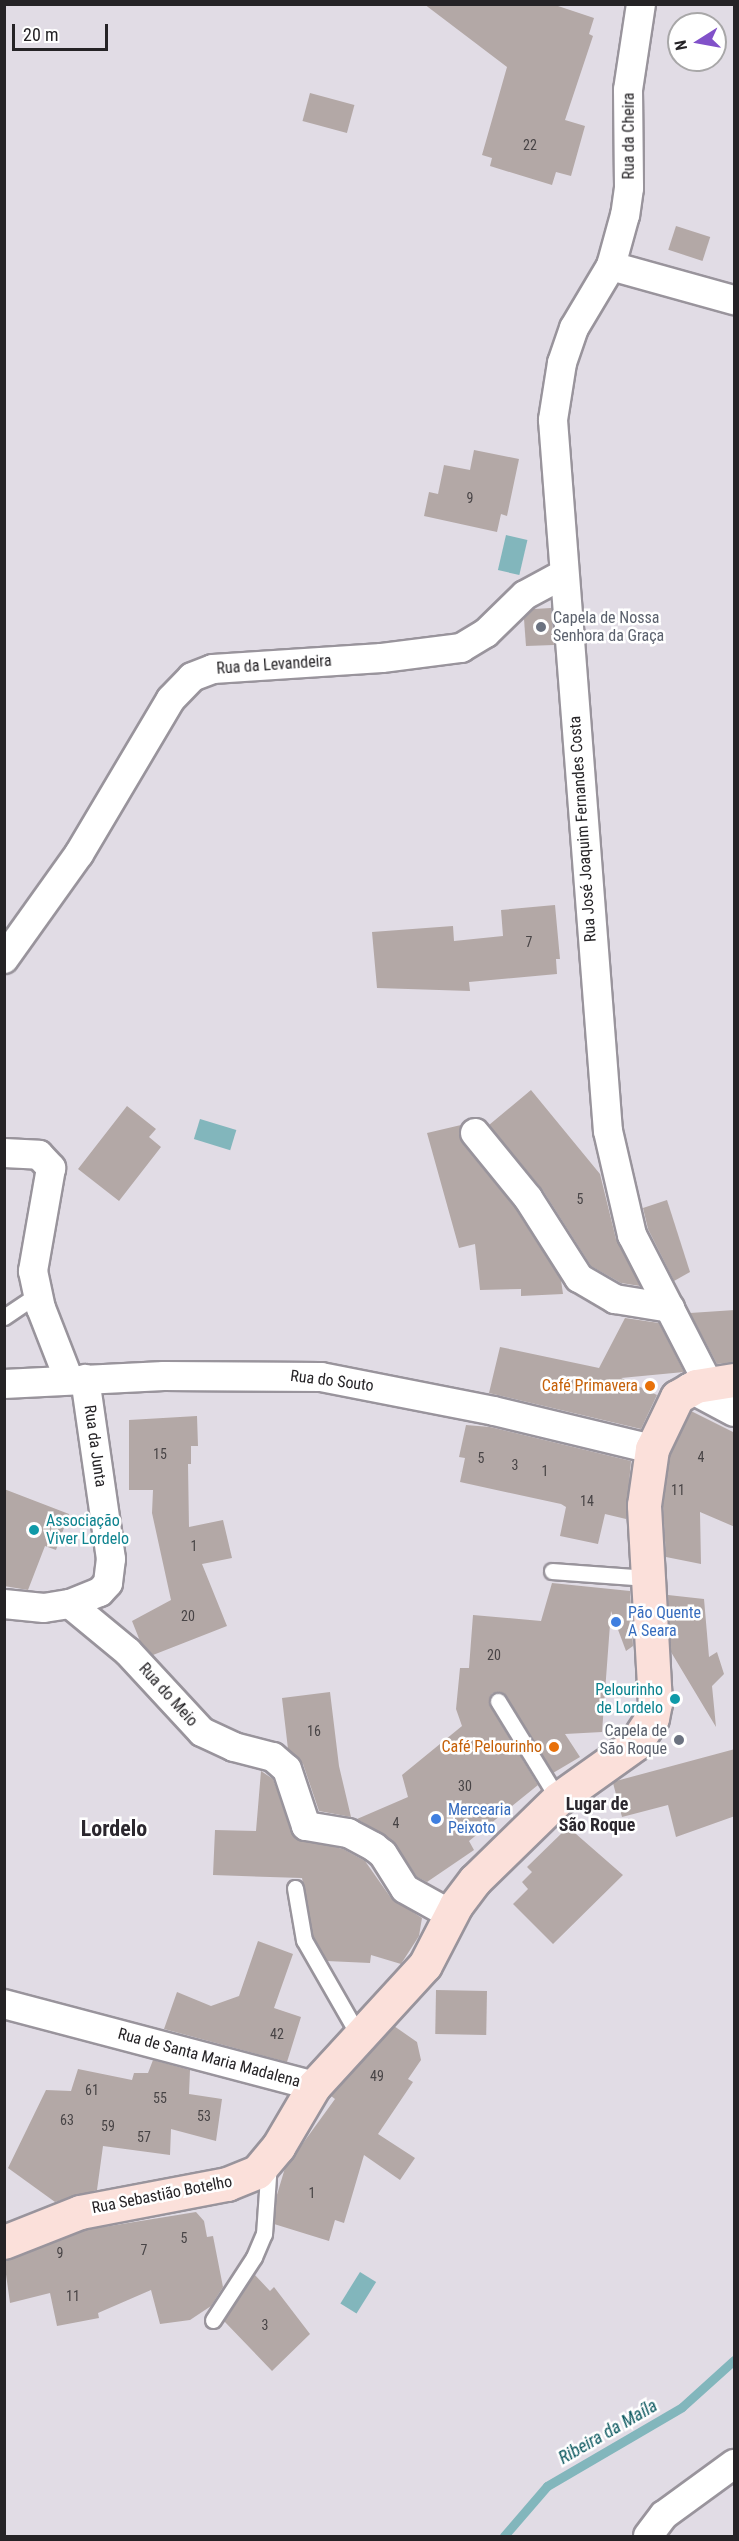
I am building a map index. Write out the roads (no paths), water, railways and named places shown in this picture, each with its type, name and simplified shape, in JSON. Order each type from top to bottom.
[{"type":"main road","name":"Rua de Santa Maria Madalena","points":[[314,2086],[425,1965],[452,1915],[475,1880],[558,1799],[635,1744],[652,1718],[655,1689],[644,1505],[652,1449],[672,1403],[711,1384]]},
{"type":"main road","name":"Rua Sebastião Botelho","points":[[4,2242],[98,2207],[227,2184],[257,2172],[269,2160],[314,2086]]},
{"type":"street","name":"Rua da Cheira","points":[[611,266],[629,188],[628,90],[641,4]]},
{"type":"street","points":[[611,266],[735,300]]},
{"type":"street","name":"Rua José Joaquim Fernandes Costa","points":[[611,266],[574,328],[556,391],[554,420],[608,1131],[632,1234],[711,1384]]},
{"type":"street","name":"Rua da Levandeira","points":[[4,960],[75,861],[171,699],[192,677],[227,667],[382,658],[461,648],[486,633],[525,595],[564,574]]},
{"type":"street","points":[[475,1133],[528,1198],[579,1278],[615,1299],[670,1308]]},
{"type":"street","name":"Rua da Junta","points":[[4,1153],[39,1155],[51,1168],[50,1192],[34,1260],[37,1295],[77,1379],[111,1571],[100,1592],[70,1604],[44,1608],[4,1604]]},
{"type":"street","name":"Rua do Souto","points":[[4,1384],[77,1379],[261,1374],[342,1380],[494,1411],[652,1449]]},
{"type":"street","points":[[711,1384],[735,1412]]},
{"type":"street","name":"Rua do Meio","points":[[70,1604],[128,1652],[202,1732],[234,1747],[273,1757],[287,1769],[306,1826],[348,1833],[374,1847],[383,1854],[405,1889],[452,1915]]},
{"type":"street","name":"Rua de Santa Maria Madalena","points":[[4,2004],[314,2086]]},
{"type":"street","points":[[648,2536],[664,2515],[735,2464]]},
{"type":"lane","points":[[4,1317],[37,1295]]},
{"type":"lane","points":[[552,1571],[647,1578]]},
{"type":"lane","points":[[498,1701],[558,1799]]},
{"type":"lane","points":[[295,1888],[304,1940],[360,2036]]},
{"type":"lane","points":[[213,2320],[254,2257],[264,2234],[269,2160]]},
{"type":"water","points":[[506,535],[527,540],[519,575],[498,570]]},
{"type":"water","points":[[200,1119],[236,1130],[230,1150],[194,1139]]},
{"type":"water","points":[[360,2272],[376,2282],[357,2313],[340,2303]]},
{"type":"waterway","name":"Ribeira da Maíla","points":[[504,2536],[547,2486],[682,2407],[734,2360]]},
{"type":"place","name":"Capela de Nossa Senhora da Graça","points":[[541,627]]},
{"type":"place","name":"Café Primavera","points":[[650,1386]]},
{"type":"place","name":"Associação Viver Lordelo","points":[[34,1530]]},
{"type":"place","name":"Pão Quente A Seara","points":[[616,1622]]},
{"type":"place","name":"Pelourinho de Lordelo","points":[[675,1699]]},
{"type":"place","name":"Capela de São Roque","points":[[679,1740]]},
{"type":"place","name":"Café Pelourinho","points":[[554,1747]]},
{"type":"place","name":"Mercearia Peixoto","points":[[436,1819]]},
{"type":"district","name":"Lugar de São Roque","points":[[597,1815]]},
{"type":"district","name":"Lordelo","points":[[114,1829]]}]
